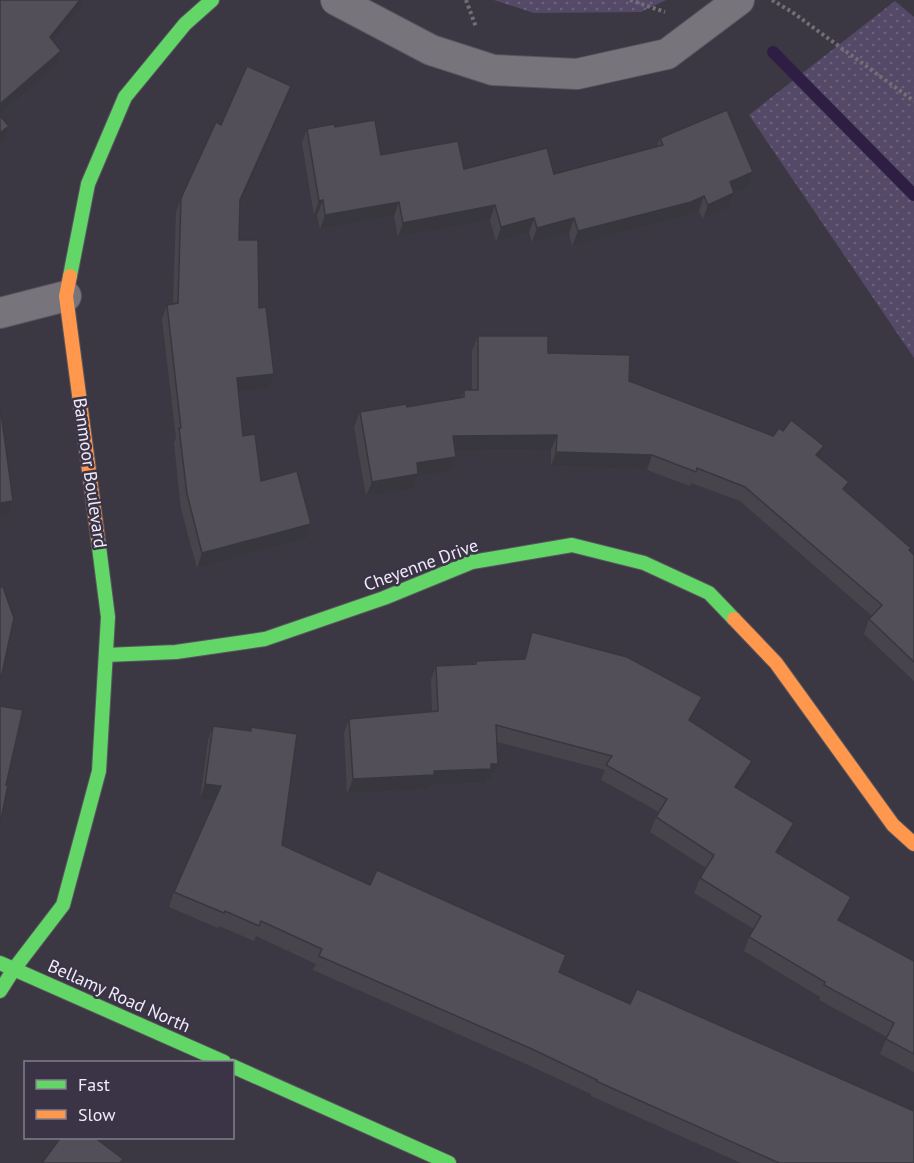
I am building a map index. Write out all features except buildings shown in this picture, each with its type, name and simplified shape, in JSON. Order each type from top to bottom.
[{"type":"street","name":"Banmoor Boulevard","points":[[0,991],[63,904],[99,771],[108,616],[66,296],[88,184],[125,96],[185,24],[212,0]]},
{"type":"street","points":[[336,0],[431,50],[493,70],[577,74],[666,54],[739,0]]},
{"type":"street","points":[[0,313],[66,296]]},
{"type":"street","name":"Cheyenne Drive","points":[[106,655],[176,652],[265,639],[384,598],[472,562],[572,545],[644,562],[709,593],[776,663],[893,825],[914,844]]},
{"type":"street","name":"Bellamy Road North","points":[[0,963],[222,1061]]},
{"type":"street","points":[[234,1067],[449,1163]]},
{"type":"path","points":[[772,0],[792,12],[914,101]]},
{"type":"shaded area","points":[[494,0],[666,0],[641,12],[534,13]]},
{"type":"shaded area","points":[[895,1],[914,17],[914,358],[749,115]]},
{"type":"waterway","points":[[773,52],[914,195]]},
{"type":"traffic: fast","points":[[70,276],[88,184],[125,97],[185,24],[212,0]]},
{"type":"traffic: fast","points":[[0,991],[63,905],[99,771],[108,617],[98,539]]},
{"type":"traffic: fast","points":[[106,655],[176,652],[265,639],[384,598],[472,562],[572,545],[644,563],[709,593],[734,619]]},
{"type":"traffic: fast","points":[[0,963],[222,1061]]},
{"type":"traffic: fast","points":[[234,1067],[449,1163]]},
{"type":"traffic: slow","points":[[70,276],[66,296],[98,539]]},
{"type":"traffic: slow","points":[[734,619],[776,663],[893,825],[914,844]]}]
